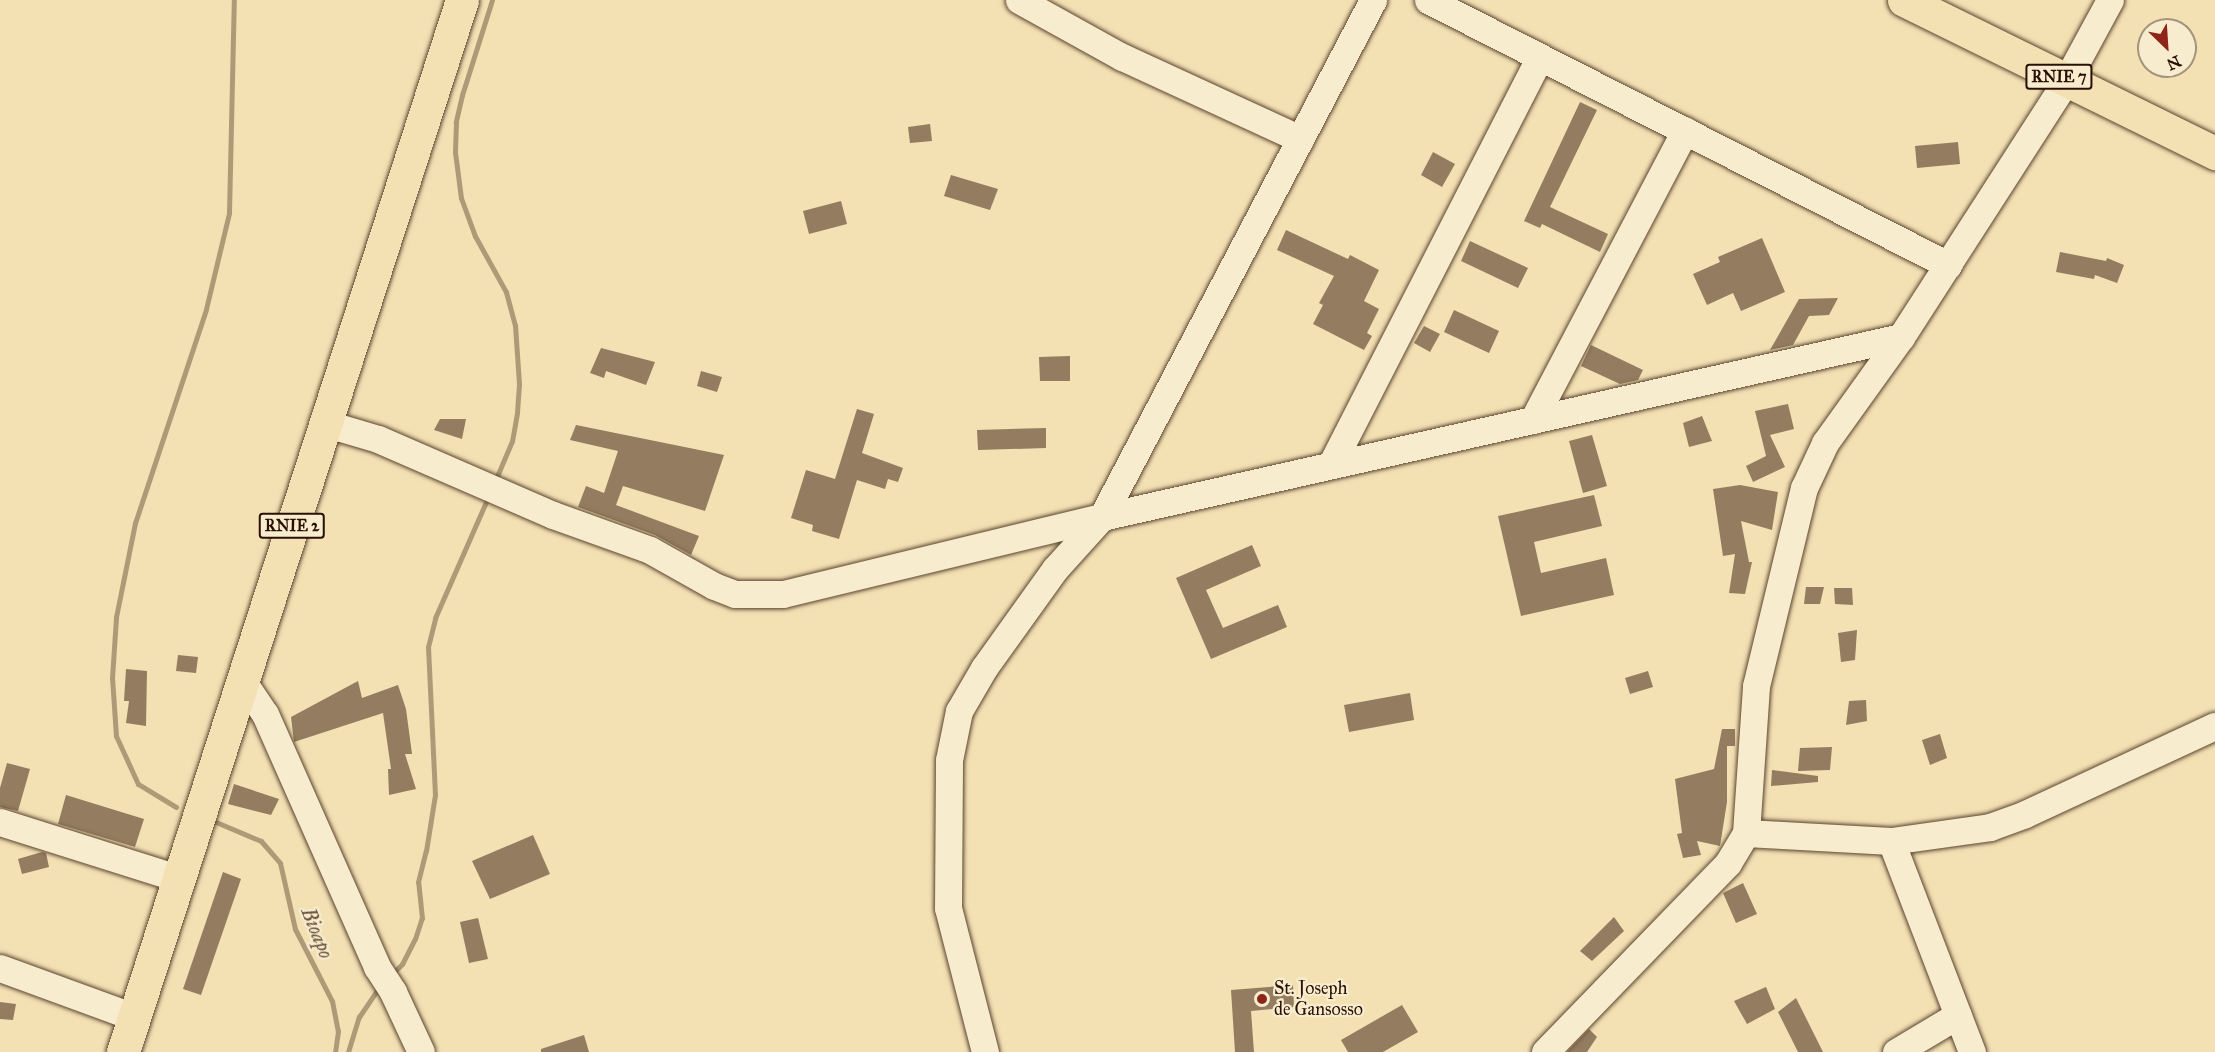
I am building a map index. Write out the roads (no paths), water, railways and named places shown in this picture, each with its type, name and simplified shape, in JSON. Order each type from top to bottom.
[{"type":"main road","name":"RNIE 2","points":[[123,1052],[178,878],[244,683],[324,423],[462,0]]},
{"type":"main road","name":"RNIE 7","points":[[1904,0],[2215,153]]},
{"type":"street","points":[[1019,0],[1122,57],[1300,139]]},
{"type":"street","points":[[985,1052],[948,908],[949,760],[959,711],[984,668],[1055,569],[1102,517],[1373,0]]},
{"type":"street","points":[[1428,0],[1948,265]]},
{"type":"street","points":[[1545,1052],[1728,863],[1746,833],[1756,686],[1804,488],[1826,443],[1901,337],[2066,81],[2110,0]]},
{"type":"street","points":[[1331,465],[1540,57]]},
{"type":"street","points":[[1533,420],[1685,131]]},
{"type":"street","points":[[324,423],[378,439],[553,515],[650,549],[714,586],[735,594],[783,594],[1102,517],[1901,337]]},
{"type":"street","points":[[244,683],[265,714],[377,967],[393,992],[421,1052]]},
{"type":"street","points":[[1746,833],[1891,841],[1972,831],[2016,817],[2215,726]]},
{"type":"street","points":[[0,822],[178,878]]},
{"type":"street","points":[[1891,841],[1972,1052]]},
{"type":"street","points":[[0,968],[134,1017]]},
{"type":"street","points":[[1896,1052],[1958,1015]]},
{"type":"waterway","points":[[176,807],[138,784],[116,736],[112,678],[116,617],[135,523],[206,309],[229,213],[234,0]]},
{"type":"waterway","points":[[492,0],[462,95],[456,122],[455,152],[461,198],[475,236],[506,292],[515,325],[519,384],[517,413],[512,441],[495,481]]},
{"type":"waterway","points":[[391,975],[402,964],[415,939],[422,918],[418,882],[426,851],[435,795],[428,647],[435,618],[489,495]]},
{"type":"waterway","name":"Bioapo","points":[[216,822],[261,841],[280,863],[295,929],[332,1001],[338,1031],[335,1052]]},
{"type":"waterway","points":[[348,1052],[359,1017],[380,986]]},
{"type":"place","name":"St. Joseph de Gansosso","points":[[1262,999]]}]
